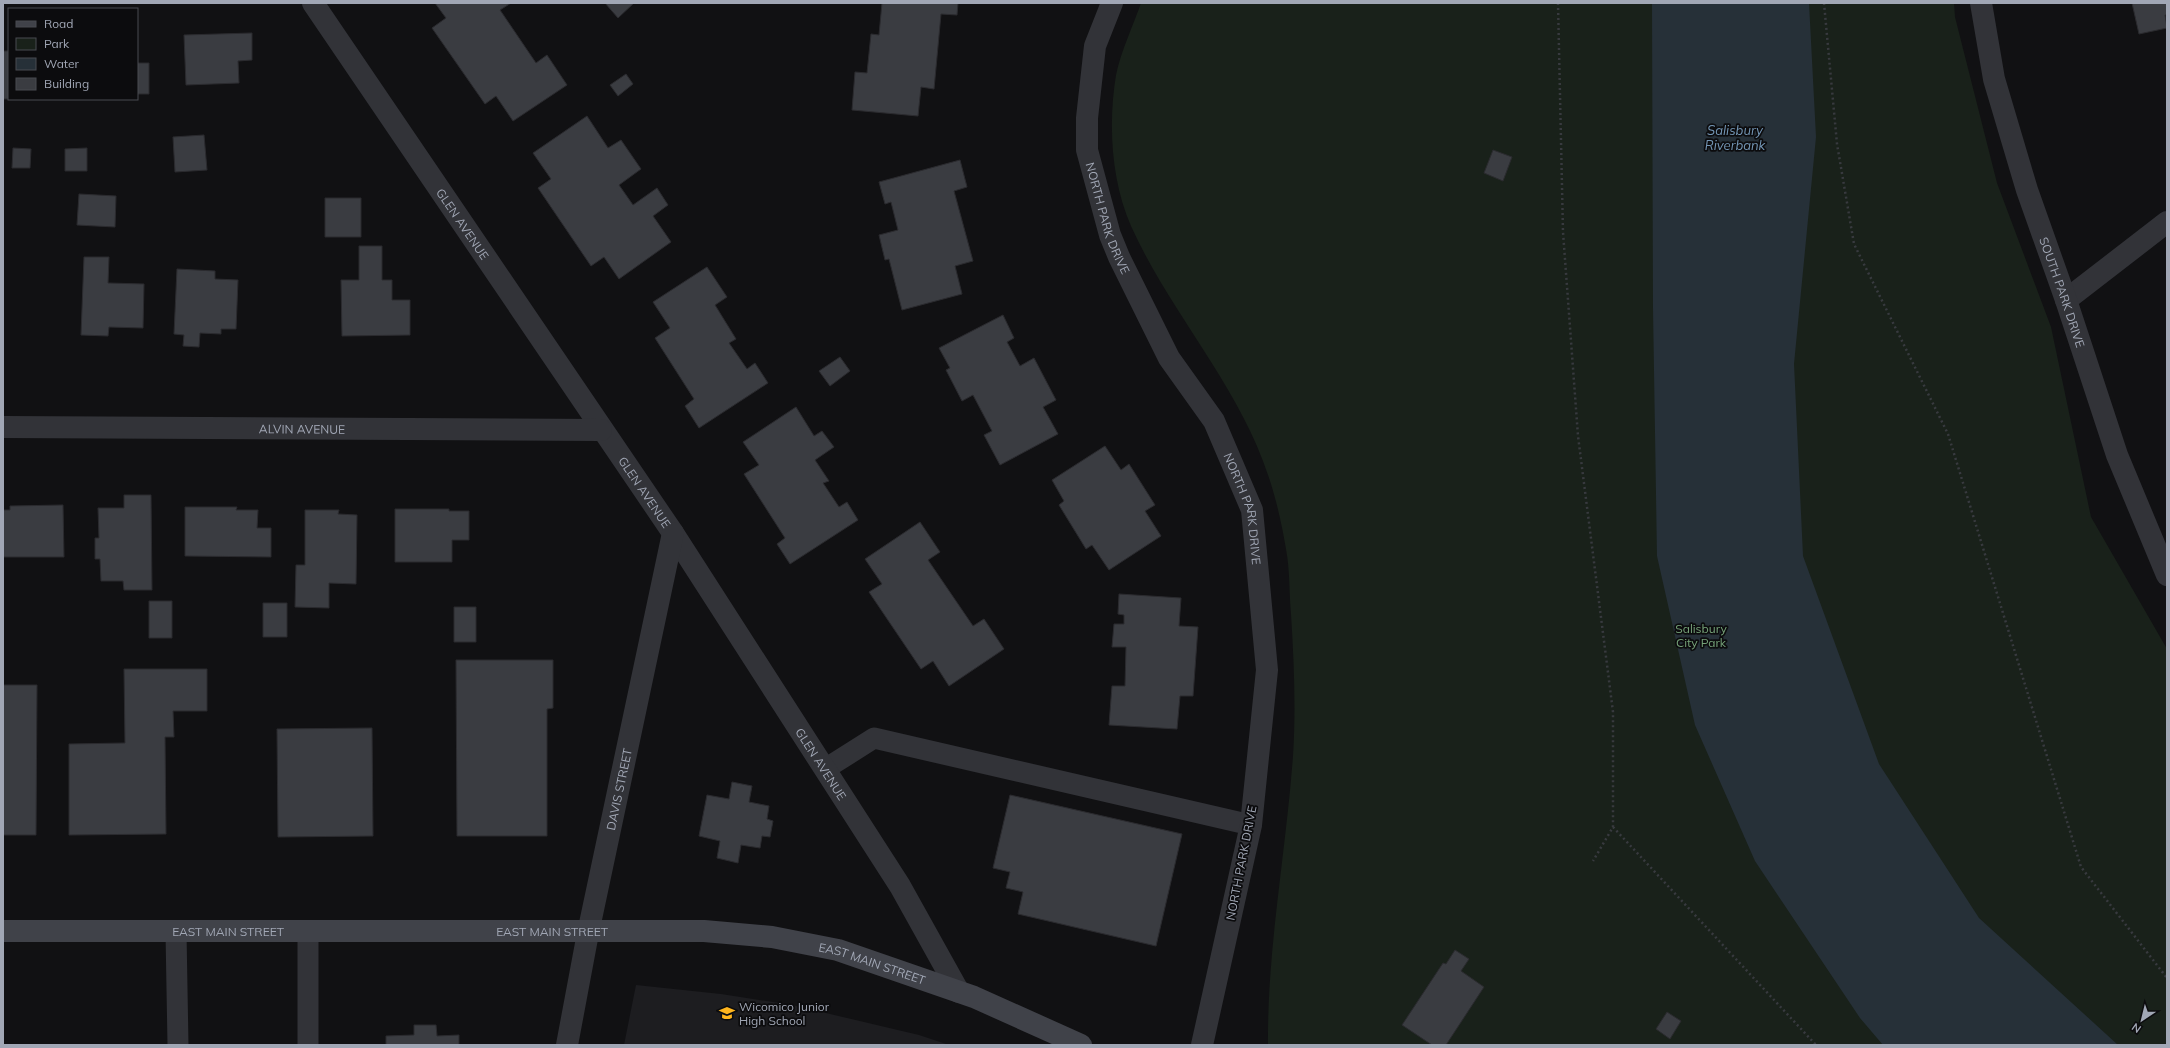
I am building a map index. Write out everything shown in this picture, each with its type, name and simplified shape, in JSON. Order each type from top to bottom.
[{"type":"main road","name":"EAST MAIN STREET","points":[[3,931],[588,933],[704,931],[772,937],[838,950],[959,992],[1081,1045]]},
{"type":"street","name":"GLEN AVENUE","points":[[313,3],[601,430],[673,533],[900,886],[959,992]]},
{"type":"street","name":"NORTH PARK DRIVE","points":[[1112,3],[1095,46],[1087,118],[1087,150],[1110,235],[1169,358],[1214,421],[1252,510],[1267,670],[1251,825],[1202,1045]]},
{"type":"street","name":"SOUTH PARK DRIVE","points":[[1980,3],[1997,87],[2027,190],[2066,300],[2117,455],[2167,575]]},
{"type":"street","points":[[2066,300],[2167,222]]},
{"type":"street","name":"ALVIN AVENUE","points":[[3,427],[601,430]]},
{"type":"street","name":"DAVIS STREET","points":[[567,1045],[588,933],[673,533]]},
{"type":"lane","points":[[825,769],[874,738],[1251,825]]},
{"type":"lane","points":[[176,932],[178,1045]]},
{"type":"lane","points":[[308,932],[308,1045]]},
{"type":"path","points":[[1558,3],[1563,232],[1578,436],[1613,712],[1613,827],[1592,861]]},
{"type":"path","points":[[1824,3],[1837,144],[1854,244],[1948,434],[2081,867],[2167,978]]},
{"type":"path","points":[[1613,827],[1816,1045]]},
{"type":"shaded area","name":"Wicomico Junior High School","points":[[636,985],[721,994],[792,1005],[919,1035],[949,1045],[624,1045]]},
{"type":"green space","name":"Salisbury City Park","points":[[1141,3],[1954,3],[1955,17],[1997,183],[2051,327],[2091,517],[2167,649],[2167,1045],[1268,1045],[1270,973],[1290,792],[1294,738],[1294,668],[1289,573],[1281,521],[1274,493],[1255,442],[1240,410],[1164,288],[1147,257],[1131,226],[1119,190],[1115,171],[1112,132],[1112,113],[1116,75],[1127,39]]},
{"type":"water","name":"Salisbury Riverbank","points":[[1652,3],[1809,3],[1816,137],[1794,364],[1803,556],[1879,764],[1979,918],[2118,1045],[1883,1045],[1860,1018],[1755,861],[1695,725],[1657,556],[1653,308]]},
{"type":"building","points":[[435,3],[511,3],[500,10],[536,63],[547,55],[567,85],[513,121],[496,96],[485,104],[432,28],[446,18]]},
{"type":"building","points":[[605,3],[634,3],[618,18]]},
{"type":"building","points":[[882,3],[958,3],[957,15],[941,14],[934,89],[921,87],[918,116],[852,110],[855,72],[867,73],[871,34],[879,35]]},
{"type":"building","points":[[2132,3],[2167,3],[2167,15],[2165,15],[2167,28],[2139,34]]},
{"type":"building","points":[[252,33],[252,60],[238,61],[239,83],[186,85],[184,35]]},
{"type":"building","points":[[3,51],[8,51],[8,99],[3,99]]},
{"type":"building","points":[[138,63],[149,63],[149,94],[138,94]]},
{"type":"building","points":[[626,74],[633,84],[618,96],[610,85]]},
{"type":"building","points":[[587,116],[608,148],[621,140],[641,169],[619,185],[633,205],[657,188],[668,205],[653,216],[671,242],[619,279],[604,257],[591,266],[538,188],[551,179],[533,153]]},
{"type":"building","points":[[204,135],[207,170],[175,172],[173,137]]},
{"type":"building","points":[[13,148],[31,149],[30,168],[12,168]]},
{"type":"building","points":[[87,148],[87,171],[65,171],[65,149]]},
{"type":"building","points":[[1493,150],[1512,157],[1503,181],[1484,173]]},
{"type":"building","points":[[960,160],[967,187],[954,191],[973,261],[955,266],[962,294],[902,310],[889,259],[885,260],[879,235],[898,230],[891,202],[885,204],[879,182]]},
{"type":"building","points":[[79,194],[116,196],[115,227],[77,225]]},
{"type":"building","points":[[325,198],[361,198],[361,237],[325,237]]},
{"type":"building","points":[[359,246],[382,246],[382,280],[392,280],[392,300],[410,300],[410,335],[342,336],[341,280],[359,280]]},
{"type":"building","points":[[84,257],[109,257],[108,283],[144,284],[143,328],[109,327],[108,336],[81,335]]},
{"type":"building","points":[[707,267],[727,297],[715,305],[736,339],[729,343],[747,369],[755,363],[768,383],[699,428],[685,406],[694,399],[655,338],[670,328],[653,302]]},
{"type":"building","points":[[177,269],[215,271],[215,279],[238,280],[236,329],[221,329],[221,334],[200,333],[199,347],[183,346],[184,335],[174,334]]},
{"type":"building","points":[[1003,315],[1014,338],[1007,342],[1020,366],[1034,358],[1056,400],[1043,407],[1058,434],[1000,465],[984,435],[992,431],[973,395],[962,401],[946,370],[950,368],[939,348]]},
{"type":"building","points":[[840,357],[850,371],[830,386],[819,371]]},
{"type":"building","points":[[796,407],[814,436],[822,431],[834,447],[815,460],[829,481],[823,483],[839,507],[847,502],[858,520],[790,564],[777,544],[785,538],[744,474],[759,465],[743,442]]},
{"type":"building","points":[[1105,446],[1121,470],[1129,464],[1155,505],[1145,511],[1161,536],[1109,570],[1092,545],[1086,549],[1059,505],[1064,501],[1052,480]]},
{"type":"building","points":[[124,495],[151,495],[152,590],[124,590],[123,581],[101,581],[100,559],[95,559],[95,538],[99,538],[98,508],[124,508]]},
{"type":"building","points":[[63,505],[64,557],[3,557],[3,510],[10,510],[10,506]]},
{"type":"building","points":[[185,507],[237,507],[236,510],[258,510],[257,528],[271,528],[271,557],[185,556]]},
{"type":"building","points":[[395,509],[449,509],[449,511],[469,511],[469,540],[452,540],[452,562],[395,562]]},
{"type":"building","points":[[305,510],[339,510],[338,514],[357,515],[356,584],[329,583],[329,608],[295,607],[296,565],[305,565]]},
{"type":"building","points":[[920,522],[940,552],[928,560],[973,626],[984,619],[1004,649],[949,686],[933,661],[921,669],[869,592],[882,584],[865,559]]},
{"type":"building","points":[[1119,594],[1181,598],[1179,626],[1198,627],[1193,696],[1180,696],[1177,729],[1109,725],[1112,686],[1125,686],[1126,647],[1112,647],[1114,624],[1124,624],[1124,615],[1118,614]]},
{"type":"building","points":[[149,601],[172,601],[172,638],[149,638]]},
{"type":"building","points":[[263,603],[287,603],[287,637],[263,637]]},
{"type":"building","points":[[454,607],[476,607],[476,642],[454,642]]},
{"type":"building","points":[[456,660],[553,660],[553,708],[547,709],[547,836],[457,836]]},
{"type":"building","points":[[124,669],[207,669],[207,711],[173,711],[174,737],[165,737],[166,834],[69,835],[69,744],[125,743]]},
{"type":"building","points":[[3,685],[37,685],[36,835],[3,835]]},
{"type":"building","points":[[372,728],[373,836],[278,837],[277,729]]},
{"type":"building","points":[[732,782],[752,786],[749,802],[769,806],[767,819],[773,821],[770,837],[762,836],[760,848],[741,845],[738,863],[717,858],[720,841],[699,836],[707,795],[729,799]]},
{"type":"building","points":[[1010,795],[1182,834],[1156,946],[1018,914],[1023,892],[1006,888],[1010,872],[993,868]]},
{"type":"building","points":[[1455,950],[1469,959],[1461,971],[1484,987],[1446,1045],[1432,1045],[1402,1025],[1443,963],[1446,964]]},
{"type":"building","points":[[1667,1012],[1681,1021],[1670,1039],[1656,1029]]},
{"type":"building","points":[[414,1025],[436,1025],[437,1036],[459,1035],[459,1045],[386,1045],[386,1036],[414,1035]]},
{"type":"place","name":"Wicomico Junior High School","points":[[727,1013]]}]
